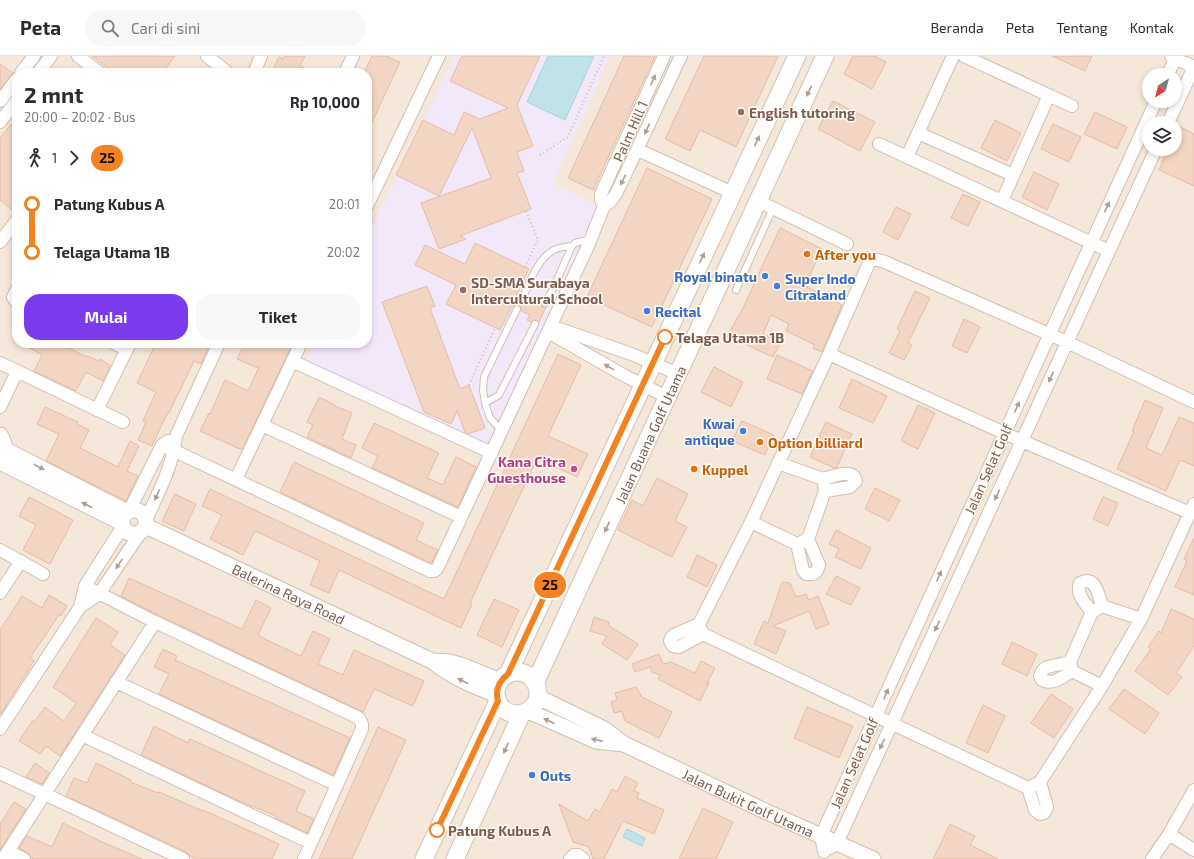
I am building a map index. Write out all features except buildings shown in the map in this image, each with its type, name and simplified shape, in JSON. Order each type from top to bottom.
[{"type":"main road","name":"Jalan Buana Golf Utama","points":[[424,859],[501,688],[797,56]]},
{"type":"main road","name":"Jalan Buana Golf Utama","points":[[536,690],[667,397],[749,241],[758,201],[825,56]]},
{"type":"main road","points":[[520,672],[531,678],[536,690],[533,707],[525,712],[517,714],[505,710],[501,688],[520,672]]},
{"type":"main road","points":[[454,859],[525,712]]},
{"type":"street","points":[[25,68],[34,56]]},
{"type":"street","points":[[42,68],[51,56]]},
{"type":"street","points":[[78,56],[94,68]]},
{"type":"street","points":[[207,56],[222,68]]},
{"type":"street","points":[[256,68],[262,56]]},
{"type":"street","points":[[347,68],[353,56]]},
{"type":"street","points":[[372,196],[439,56]]},
{"type":"street","name":"Palm Hill 1","points":[[604,206],[601,200],[601,194],[664,56]]},
{"type":"street","name":"Palm Hill 1","points":[[236,479],[430,571],[434,571],[440,565],[461,517],[502,432],[590,242],[604,206],[610,202],[616,194],[681,56]]},
{"type":"street","points":[[907,157],[953,56]]},
{"type":"street","points":[[964,56],[1072,106]]},
{"type":"street","points":[[1194,56],[1194,64]]},
{"type":"street","points":[[1171,68],[1175,57],[1194,67],[1171,116]]},
{"type":"street","points":[[12,85],[1,98],[12,101]]},
{"type":"street","points":[[1002,201],[1049,95]]},
{"type":"street","points":[[0,122],[12,106]]},
{"type":"street","name":"Jalan Selat Golf","points":[[821,836],[1153,108]]},
{"type":"street","points":[[918,133],[1013,175]]},
{"type":"street","points":[[879,144],[1109,251]]},
{"type":"street","name":"Palm Hill 1","points":[[638,150],[733,193]]},
{"type":"street","name":"Jalan Selat Golf","points":[[837,843],[1153,156]]},
{"type":"street","points":[[758,201],[847,244]]},
{"type":"street","points":[[0,242],[12,226]]},
{"type":"street","points":[[1040,782],[1047,807],[1044,812],[1040,814],[1035,810],[1028,788],[701,629],[829,354],[869,263],[872,260],[876,259],[1050,334],[1194,402]]},
{"type":"street","points":[[549,329],[654,362],[678,374]]},
{"type":"street","points":[[549,329],[643,386],[667,397]]},
{"type":"street","points":[[97,410],[127,348]]},
{"type":"street","points":[[80,607],[99,594],[144,526],[168,471],[176,436],[217,348]]},
{"type":"street","points":[[162,445],[236,479],[298,348]]},
{"type":"street","points":[[829,354],[1022,441],[1192,509],[1141,619],[1102,686],[1040,782],[1028,788]]},
{"type":"street","points":[[292,361],[492,453]]},
{"type":"street","points":[[0,363],[123,422]]},
{"type":"street","points":[[0,407],[17,372]]},
{"type":"street","points":[[262,425],[461,517]]},
{"type":"street","points":[[0,729],[80,607],[85,586],[125,518],[162,445],[176,436]]},
{"type":"street","points":[[1,451],[125,518]]},
{"type":"street","points":[[778,463],[824,485],[808,538],[819,565],[817,571],[813,574],[806,574],[803,570],[797,544]]},
{"type":"street","points":[[137,510],[144,516],[144,526],[137,534],[128,533],[125,518],[137,510]]},
{"type":"street","points":[[751,522],[797,544]]},
{"type":"street","name":"Balerina Raya Road","points":[[144,526],[432,661],[465,683],[501,688]]},
{"type":"street","points":[[797,544],[808,538]]},
{"type":"street","points":[[0,550],[44,574]]},
{"type":"street","points":[[0,593],[21,561]]},
{"type":"street","points":[[85,586],[154,622],[359,718],[362,724],[362,729],[304,859]]},
{"type":"street","points":[[1102,686],[1071,666],[1097,609],[1141,619]]},
{"type":"street","points":[[24,859],[5,855],[154,622]]},
{"type":"street","points":[[116,682],[337,784]]},
{"type":"street","name":"Jalan Bukit Golf Utama","points":[[536,690],[604,729],[624,744],[873,859]]},
{"type":"street","name":"Jalan Bukit Golf Utama","points":[[525,712],[596,741],[624,744]]},
{"type":"street","points":[[82,735],[311,843]]},
{"type":"street","points":[[0,773],[183,859]]},
{"type":"street","points":[[1152,859],[1169,834],[1194,790]]},
{"type":"street","points":[[1169,834],[1194,850]]},
{"type":"street","points":[[821,836],[822,856]]},
{"type":"street","points":[[822,856],[837,843]]},
{"type":"street","points":[[570,859],[574,855],[578,855],[583,859]]},
{"type":"lane","points":[[736,290],[749,241],[773,208]]},
{"type":"lane","points":[[522,299],[535,272],[545,256],[555,249],[572,246],[575,243],[590,242]]},
{"type":"lane","points":[[545,303],[572,246]]},
{"type":"lane","points":[[502,432],[490,418],[485,403],[483,390],[484,377],[517,309]]},
{"type":"lane","points":[[485,403],[499,395],[535,324]]},
{"type":"path","points":[[540,155],[568,136],[604,56]]},
{"type":"path","points":[[524,267],[538,240],[526,211]]},
{"type":"path","points":[[469,385],[495,328]]},
{"type":"shaded area","points":[[0,56],[1194,56],[1194,859],[0,859]]},
{"type":"shaded area","name":"SD-SMA Surabaya Intercultural School","points":[[455,56],[610,56],[553,184],[598,205],[485,453],[302,370],[313,348],[372,348],[372,227]]},
{"type":"water","points":[[548,56],[594,56],[565,120],[527,102]]},
{"type":"water","points":[[627,829],[645,838],[642,846],[623,837]]},
{"type":"bus line","name":"25","points":[[437,830],[498,701],[497,688],[500,681],[508,674],[665,337]]},
{"type":"place","name":"English tutoring","points":[[741,112]]},
{"type":"place","name":"After you","points":[[807,254]]},
{"type":"place","name":"Royal binatu","points":[[765,276]]},
{"type":"place","name":"Super Indo Citraland","points":[[777,286]]},
{"type":"place","name":"SD-SMA Surabaya Intercultural School","points":[[463,290]]},
{"type":"place","name":"Recital","points":[[647,311]]},
{"type":"place","name":"Telaga Utama 1B","points":[[665,337]]},
{"type":"place","name":"Kwai antique","points":[[743,431]]},
{"type":"place","name":"Option billiard","points":[[760,442]]},
{"type":"place","name":"Kana Citra Guesthouse","points":[[574,469]]},
{"type":"place","name":"Kuppel","points":[[694,469]]},
{"type":"place","name":"Outs","points":[[532,775]]},
{"type":"place","name":"Patung Kubus A","points":[[437,830]]}]
